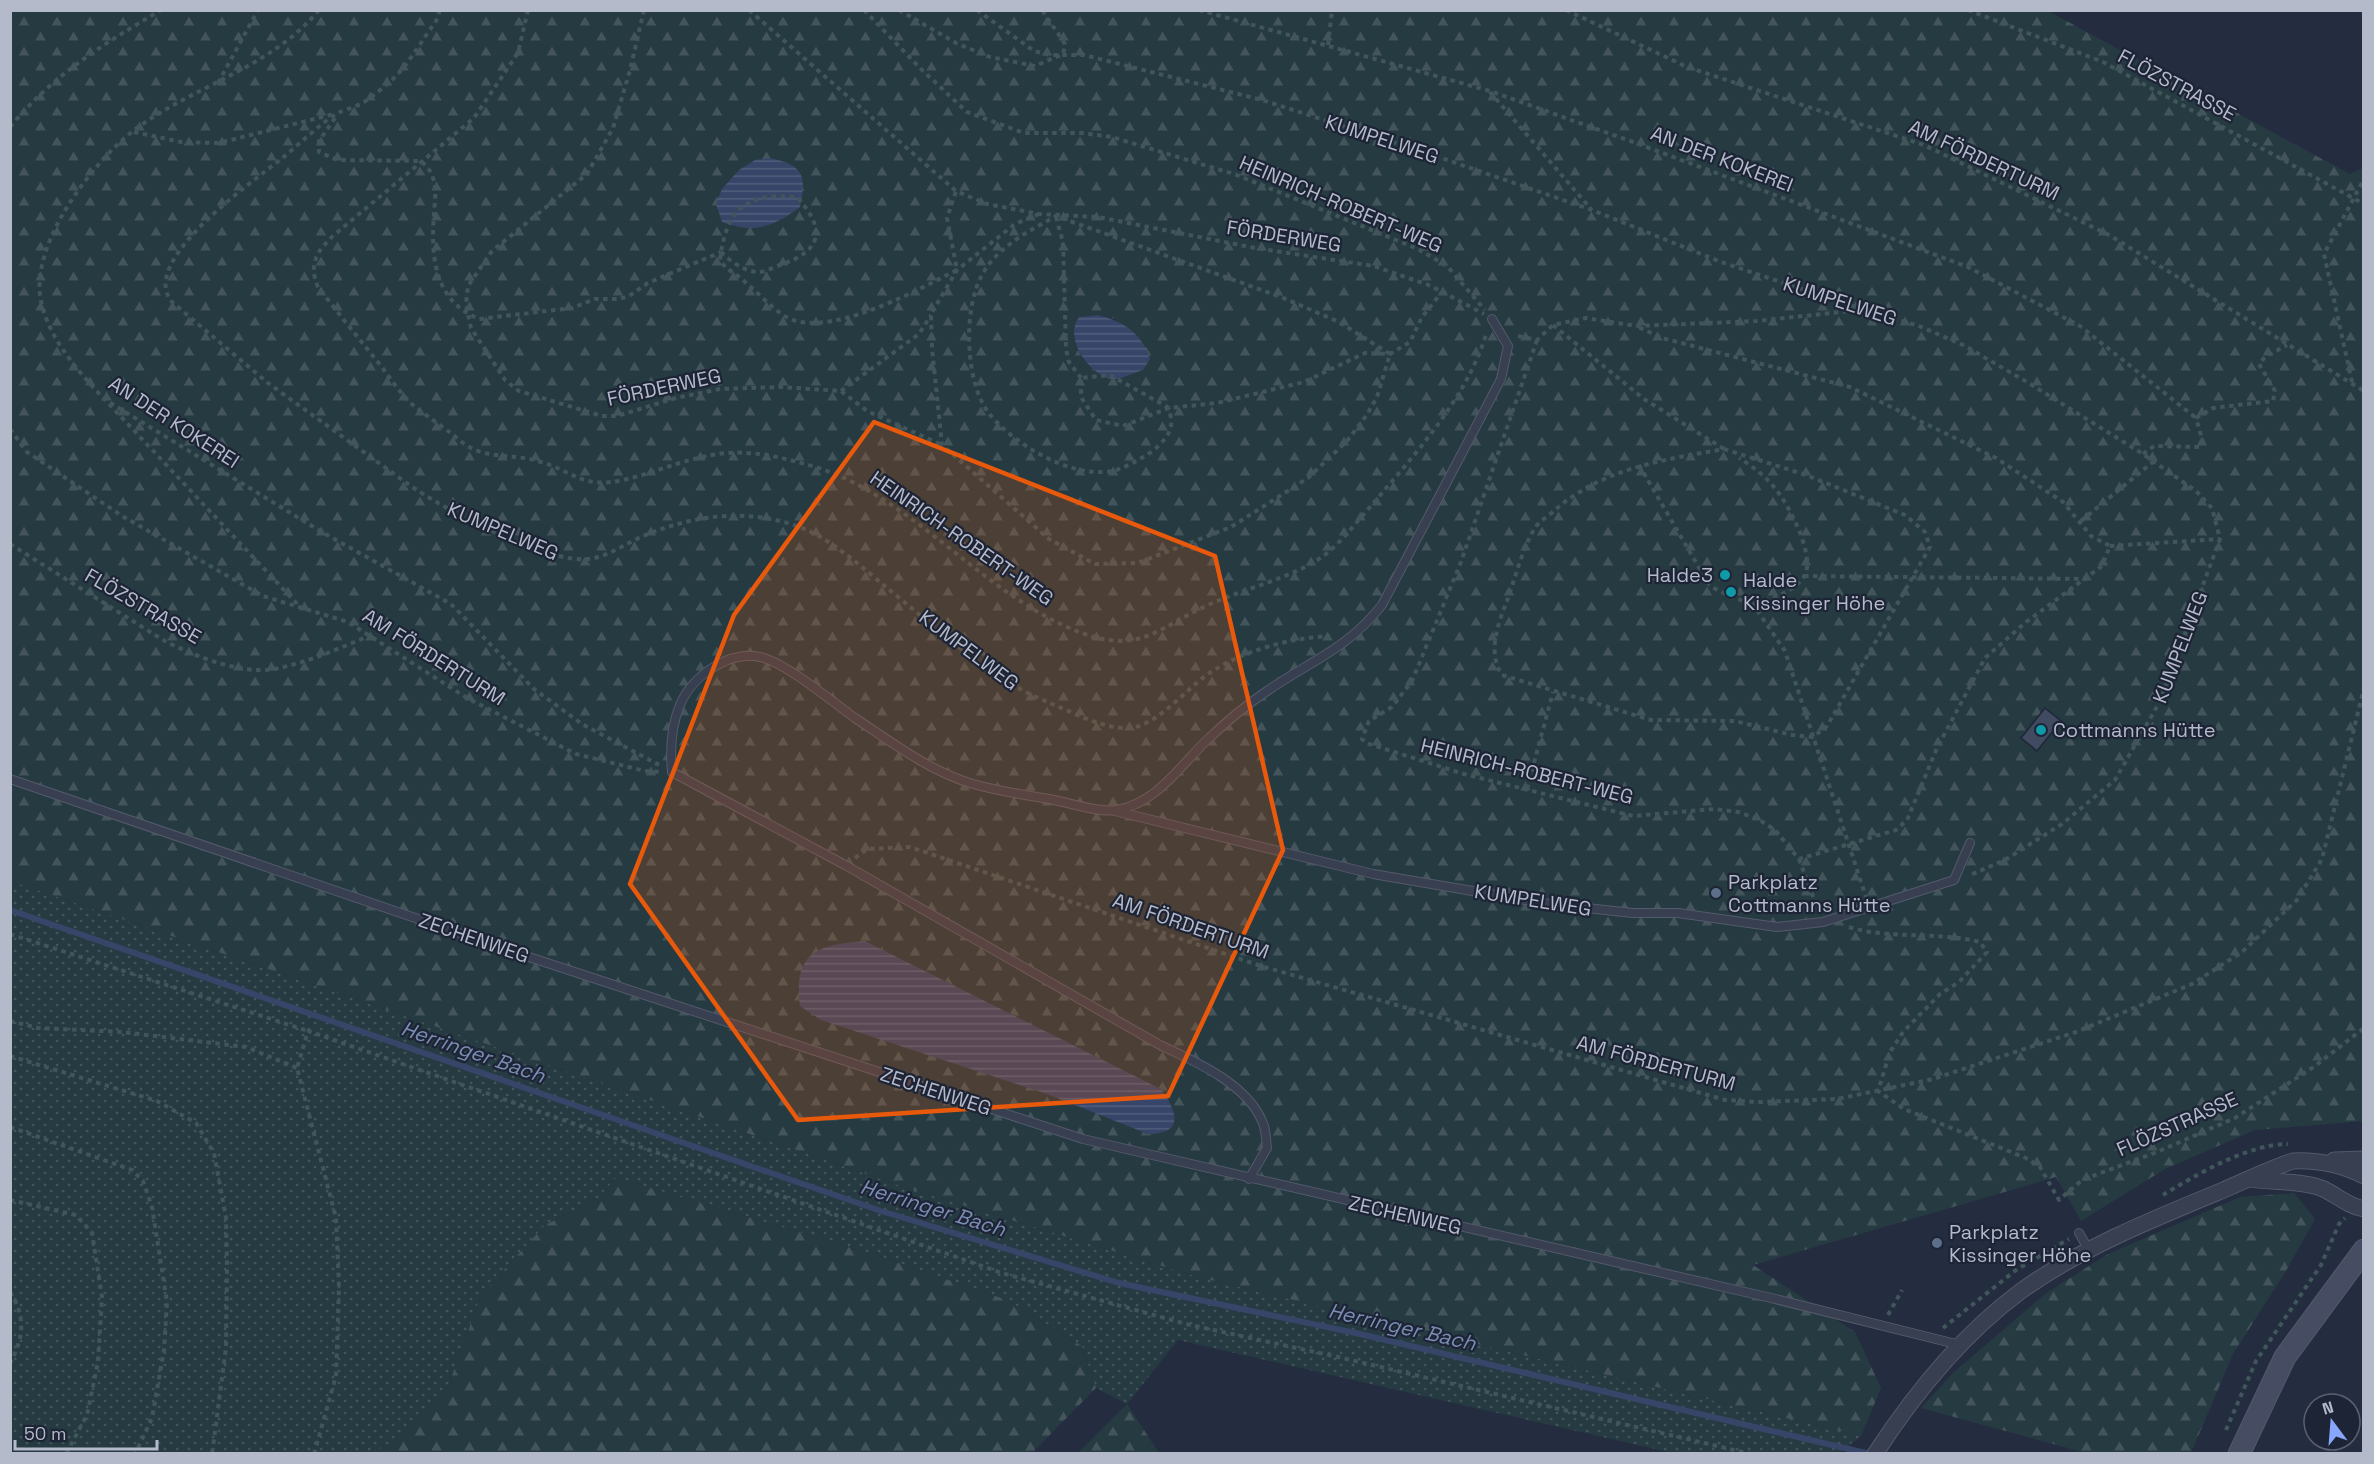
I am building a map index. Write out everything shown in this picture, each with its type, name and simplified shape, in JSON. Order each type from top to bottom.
[{"type":"main road","points":[[2239,1454],[2286,1357],[2364,1250]]},
{"type":"street","points":[[1875,1454],[1899,1418],[1961,1346],[2021,1291],[2089,1250],[2178,1209],[2293,1161],[2364,1159]]},
{"type":"street","points":[[2312,1160],[2350,1169],[2364,1176]]},
{"type":"street","points":[[2250,1179],[2274,1183],[2303,1182],[2324,1189],[2354,1207],[2364,1209]]},
{"type":"lane","points":[[1113,811],[1147,801],[1208,739],[1246,706],[1294,673],[1335,651],[1365,626],[1382,605],[1501,379],[1508,346],[1492,319]]},
{"type":"lane","name":"KUMPELWEG","points":[[672,772],[672,734],[680,703],[690,689],[713,668],[728,658],[744,656],[764,658],[789,672],[926,763],[972,784],[1113,811],[1373,874],[1549,904],[1633,913],[1678,913],[1777,927],[1823,921],[1869,909],[1954,880]]},
{"type":"lane","points":[[672,772],[845,865],[1139,1033],[1205,1067],[1239,1090],[1262,1120],[1267,1148],[1249,1179]]},
{"type":"lane","name":"ZECHENWEG","points":[[10,779],[517,953],[1083,1139],[1961,1346]]},
{"type":"lane","points":[[1954,880],[1970,843]]},
{"type":"lane","points":[[2079,1233],[2089,1250]]},
{"type":"path","points":[[10,128],[33,100],[69,68],[111,39],[161,10]]},
{"type":"path","points":[[218,84],[258,10]]},
{"type":"path","name":"AN DER KOKEREI","points":[[320,10],[288,39],[218,84],[133,132],[81,184],[50,244],[41,271],[41,300],[59,343],[78,371],[105,399],[320,531],[451,604],[534,689],[582,724],[672,772]]},
{"type":"path","name":"KUMPELWEG","points":[[440,10],[436,21],[394,78],[363,103],[338,113],[227,202],[200,228],[181,248],[168,269],[164,287],[166,296],[173,303],[268,383],[430,500],[530,547],[567,559],[587,560],[604,556],[652,532],[707,516],[736,515],[803,528],[849,557],[1014,686],[1075,714],[1126,728],[1143,725],[1210,672],[1238,658],[1306,637],[1335,635]]},
{"type":"path","name":"HEINRICH-ROBERT-WEG","points":[[528,10],[518,53],[498,86],[474,118],[318,250],[313,276],[318,287],[410,403],[470,448],[497,456],[525,457],[548,464],[571,477],[602,483],[621,481],[697,458],[727,453],[775,457],[826,470],[857,484],[897,510],[1010,594],[1065,626],[1098,639],[1125,642],[1145,639],[1219,600],[1252,589],[1314,562],[1334,548],[1436,427],[1479,358],[1492,319],[1447,266],[1418,249],[1237,175],[1112,137],[1082,133],[1024,133],[967,111],[921,69],[864,10]]},
{"type":"path","name":"FÖRDERWEG","points":[[644,10],[630,70],[612,128],[587,174],[492,250],[468,285],[468,314],[471,328],[505,380],[519,391],[602,416],[617,416],[676,398],[720,389],[781,387],[841,390]]},
{"type":"path","name":"FÖRDERWEG","points":[[749,10],[956,191],[987,204],[1056,216],[1098,217],[1255,248],[1374,266],[1442,291],[1518,336],[1537,340]]},
{"type":"path","points":[[899,10],[956,43],[990,57],[1035,66],[1063,54],[1065,44],[1042,10]]},
{"type":"path","name":"KUMPELWEG","points":[[977,10],[1034,51],[1050,55],[1084,55],[1262,100],[1592,210],[1721,262],[1919,326],[1963,345],[2143,454],[2196,491],[2212,508],[2220,539],[2159,703],[2115,780],[2062,824],[2006,860],[1954,880]]},
{"type":"path","name":"AN DER KOKEREI","points":[[1199,10],[1490,92],[1634,142],[1968,267],[2079,326],[2196,418]]},
{"type":"path","points":[[1328,45],[1332,10]]},
{"type":"path","name":"AM FÖRDERTURM","points":[[1566,10],[1687,67],[1924,145],[2109,235],[2364,391]]},
{"type":"path","name":"FLÖZSTRASSE","points":[[1968,10],[2103,63],[2364,204]]},
{"type":"path","points":[[1490,92],[1592,210]]},
{"type":"path","points":[[133,132],[181,142],[219,143],[338,113]]},
{"type":"path","points":[[338,113],[319,141],[319,152],[325,157],[338,160],[421,161],[432,173],[436,189],[432,252],[437,278],[446,296],[468,314],[479,319],[572,308],[595,299],[619,299],[629,296],[648,283],[721,252]]},
{"type":"path","points":[[2352,382],[2324,254],[2364,179]]},
{"type":"path","points":[[956,191],[947,218],[957,270],[919,334],[841,390],[867,411],[942,445],[1049,539],[1095,564],[1138,563],[1231,527],[1308,478],[1347,441],[1366,416],[1377,397],[1390,354]]},
{"type":"path","points":[[721,252],[732,263],[758,273],[790,262],[807,251],[816,240],[817,226],[809,210],[797,197],[783,196],[750,201],[733,214],[723,235],[720,260],[726,268],[784,315],[797,321],[830,320],[864,313],[898,300],[957,270],[1015,224],[1039,214]]},
{"type":"path","points":[[1056,216],[1063,242],[1066,349],[1069,362],[1081,378],[1081,397],[1096,420],[1123,426],[1169,408],[1217,403],[1304,382],[1365,354],[1390,354],[1410,342],[1422,316],[1442,291]]},
{"type":"path","points":[[1169,408],[1171,426],[1156,449],[1124,468],[1102,472],[1063,464],[1038,455],[988,411],[974,381],[968,343],[973,304],[982,275],[1020,236],[1056,216],[1281,297],[1340,322],[1390,354]]},
{"type":"path","points":[[1537,340],[1553,325],[1586,318],[1636,326],[1757,321],[1861,309]]},
{"type":"path","points":[[931,314],[932,348],[942,445]]},
{"type":"path","points":[[1553,325],[1644,399],[1750,465],[1775,488],[1791,514],[1808,559],[1804,576],[1786,593],[1752,603],[1712,589],[1639,465]]},
{"type":"path","points":[[1636,326],[1662,338],[1850,387],[1996,458],[2063,502],[2081,521],[2091,536],[2110,546],[2220,539]]},
{"type":"path","name":"HEINRICH-ROBERT-WEG","points":[[1537,340],[1461,562],[1412,681],[1392,707],[1369,721],[1362,739],[1366,743],[1464,774],[1633,816],[1714,809],[1738,812],[1758,819],[1775,830],[1799,859]]},
{"type":"path","points":[[2143,454],[2154,446],[2199,447],[2203,442],[2196,418],[2213,408],[2273,401],[2275,391],[2259,364],[2265,357],[2288,345]]},
{"type":"path","points":[[1081,378],[1110,375],[1169,408]]},
{"type":"path","points":[[105,399],[302,609]]},
{"type":"path","name":"AM FÖRDERTURM","points":[[10,429],[27,452],[123,516],[263,596],[348,622],[372,635],[467,698],[576,754],[645,771],[672,772]]},
{"type":"path","points":[[1724,449],[1639,465],[1574,494],[1535,528],[1498,623],[1494,656],[1496,666],[1502,675],[1651,720],[1735,721],[1792,735],[1813,736],[1827,726],[1930,547],[1925,532],[1905,515],[1806,475],[1733,454]]},
{"type":"path","points":[[2081,521],[2154,461]]},
{"type":"path","name":"FLÖZSTRASSE","points":[[10,544],[163,640],[189,654],[219,662],[272,669],[320,655],[372,635]]},
{"type":"path","points":[[1823,921],[1809,890],[1799,859],[1896,830],[1907,820],[1937,748],[1985,658],[2026,622],[2102,566],[2110,546]]},
{"type":"path","points":[[1804,576],[2087,579]]},
{"type":"path","points":[[1752,603],[1785,651],[1850,844],[1869,909]]},
{"type":"path","name":"AM FÖRDERTURM","points":[[845,865],[867,849],[910,847],[1258,965],[1725,1100],[1802,1102],[1837,1100],[1965,1068],[2076,1032],[2192,984],[2242,952],[2297,900],[2322,859],[2364,688]]},
{"type":"path","points":[[1527,789],[1553,692]]},
{"type":"path","points":[[1841,915],[1847,926],[1873,934],[1961,938],[1980,942],[1987,952],[1959,982],[1940,994],[1903,1032],[1890,1052],[1878,1090]]},
{"type":"path","points":[[10,934],[308,1031],[1002,1273],[1186,1324],[1349,1359],[1751,1454]]},
{"type":"path","points":[[10,1021],[38,1028],[122,1032],[246,1047],[297,1068]]},
{"type":"path","name":"FLÖZSTRASSE","points":[[1878,1090],[1904,1109],[2026,1158],[2040,1167],[2059,1200],[2082,1180],[2157,1152],[2235,1118],[2315,1066],[2364,1028]]},
{"type":"path","points":[[308,1031],[297,1068],[336,1218],[339,1287],[336,1376],[314,1454]]},
{"type":"path","points":[[10,1056],[157,1101],[196,1123],[214,1154],[226,1218],[227,1267],[226,1348],[212,1454]]},
{"type":"path","points":[[10,1126],[132,1170],[143,1181],[152,1207],[167,1302],[164,1350],[152,1418],[135,1454]]},
{"type":"path","points":[[10,1200],[76,1215],[92,1233],[102,1297],[98,1362],[87,1415],[66,1454]]},
{"type":"path","points":[[1882,1326],[1902,1290]]},
{"type":"path","points":[[10,1292],[20,1307],[21,1334],[21,1344],[10,1363]]},
{"type":"highlighted area","points":[[874,422],[1215,556],[1283,850],[1168,1096],[798,1120],[630,884],[734,615]]},
{"type":"green space","points":[[11,11],[2048,11],[2350,174],[2363,168],[2363,1121],[2255,1130],[2165,1169],[2081,1221],[2056,1177],[1753,1265],[1855,1332],[1881,1388],[1861,1436],[1198,1277],[907,1188],[11,881]],"holes":[[[1098,315],[1115,319],[1143,370],[1111,379],[1099,374],[1085,361],[1076,343],[1075,325],[1079,317]],[[865,941],[1161,1089],[1148,1134],[1047,1094]]]},
{"type":"green space","points":[[11,881],[907,1188],[1198,1277],[1861,1436],[1839,1453],[1673,1453],[1178,1340],[1127,1404],[1096,1388],[1082,1346],[1007,1300],[873,1254],[616,1178],[597,1199],[545,1225],[481,1295],[445,1395],[401,1440],[370,1454],[11,1454]]},
{"type":"green space","points":[[616,1178],[873,1254],[1007,1300],[1082,1346],[1096,1388],[1032,1453],[370,1453],[401,1440],[445,1395],[481,1295],[545,1225],[597,1199]]},
{"type":"green space","points":[[2294,1193],[2315,1219],[2286,1271],[2233,1354],[2191,1453],[2086,1453],[1921,1408],[1954,1372],[2045,1294],[2108,1254],[2240,1197]]},
{"type":"green space","points":[[1127,1404],[1159,1453],[1078,1453]]},
{"type":"water","points":[[770,158],[790,164],[800,173],[803,187],[800,207],[772,224],[754,228],[744,228],[722,222],[716,204],[722,189],[739,170],[755,160]]},
{"type":"water","points":[[1098,315],[1124,325],[1142,342],[1150,359],[1143,370],[1111,379],[1099,374],[1085,360],[1076,343],[1075,325],[1079,317]]},
{"type":"water","points":[[865,941],[1161,1089],[1174,1113],[1173,1126],[1160,1133],[1148,1134],[1047,1094],[821,1020],[800,1006],[800,974],[812,955],[834,945]]},
{"type":"building","name":"Cottmanns Hütte","points":[[2045,708],[2061,721],[2037,751],[2021,738]]},
{"type":"waterway","name":"Herringer Bach","points":[[10,910],[881,1211],[1119,1283],[1360,1334],[1870,1454]]},
{"type":"place","name":"Halde3","points":[[1725,575]]},
{"type":"place","name":"Halde Kissinger Höhe","points":[[1731,592]]},
{"type":"place","name":"Cottmanns Hütte","points":[[2041,730]]},
{"type":"place","name":"Parkplatz Cottmanns Hütte","points":[[1716,893]]},
{"type":"place","name":"Parkplatz Kissinger Höhe","points":[[1937,1243]]}]
